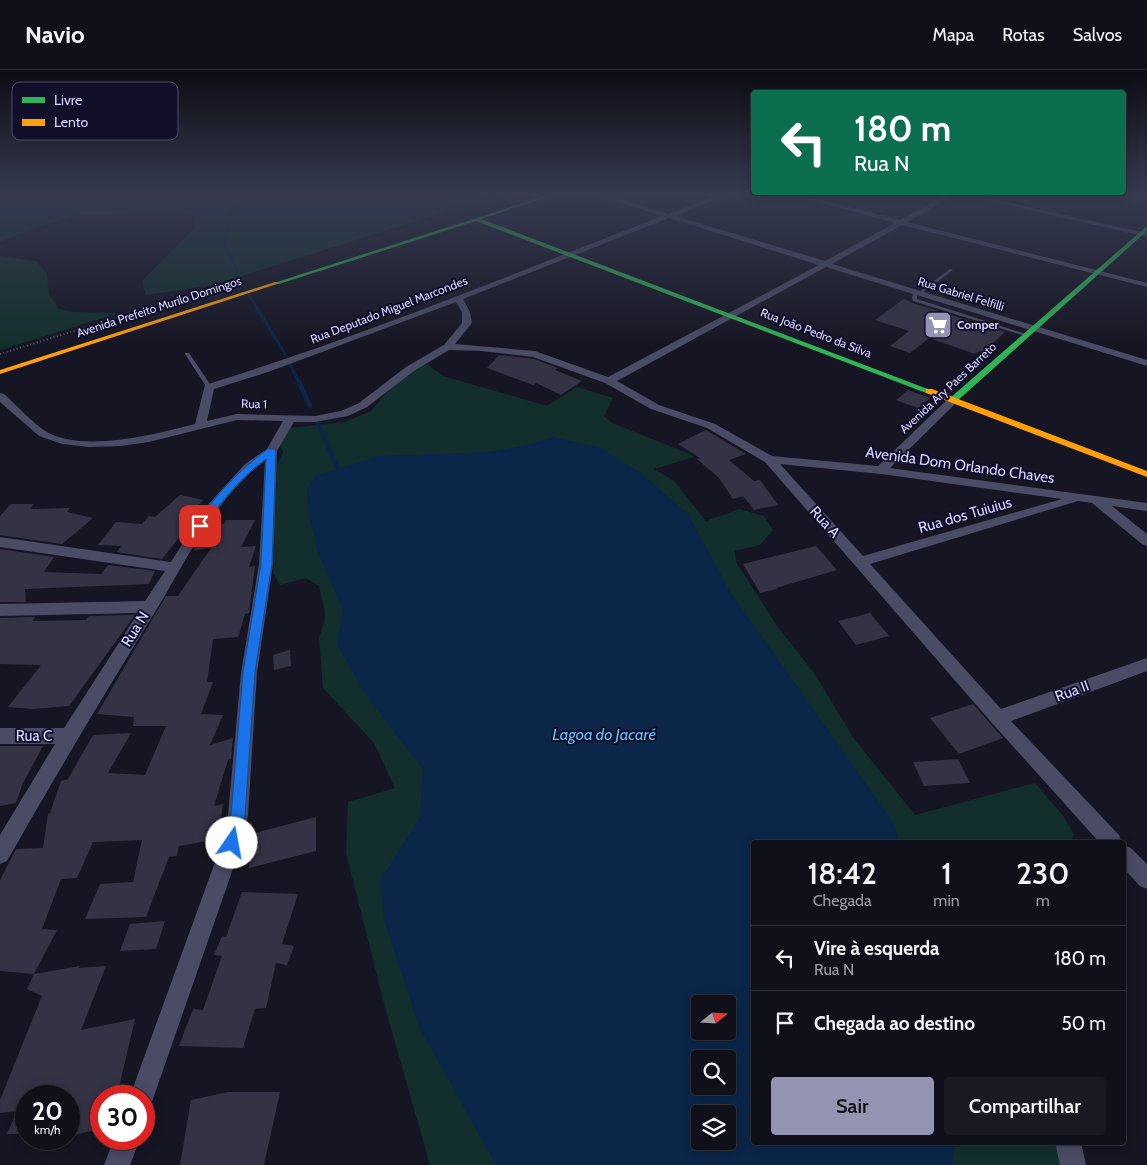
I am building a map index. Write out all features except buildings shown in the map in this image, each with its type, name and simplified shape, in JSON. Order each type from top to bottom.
[{"type":"street","name":"Avenida Prefeito Murilo Domingos","points":[[90,331],[363,245]]},
{"type":"street","name":"Avenida Prefeito Murilo Domingos","points":[[0,372],[396,245]]},
{"type":"street","name":"Rua João Pedro da Silva","points":[[541,245],[1147,474]]},
{"type":"street","name":"Rua Deputado Miguel Marcondes","points":[[209,387],[264,370],[594,245]]},
{"type":"street","name":"Rua Gabriel Felfilli","points":[[764,245],[918,292],[1031,332],[1147,363]]},
{"type":"street","points":[[609,380],[732,316],[860,245]]},
{"type":"street","points":[[991,245],[1147,285]]},
{"type":"street","name":"Avenida Ary Paes Barreto","points":[[881,470],[953,400],[1031,332],[1095,272],[1129,245]]},
{"type":"street","name":"Rua 1","points":[[0,396],[43,434],[62,441],[89,444],[120,443],[149,439],[237,417],[315,419],[344,414],[371,400],[410,369],[447,347],[467,323],[466,312],[458,298]]},
{"type":"street","name":"Rua A","points":[[447,347],[481,348],[535,354],[609,380],[655,407],[723,431],[769,459],[1102,838]]},
{"type":"street","points":[[200,426],[209,387]]},
{"type":"street","name":"Rua N","points":[[0,854],[69,736],[209,512],[249,467],[271,451],[290,419]]},
{"type":"street","points":[[146,1085],[232,843],[238,815],[249,672],[266,564],[271,451]]},
{"type":"street","name":"Avenida Dom Orlando Chaves","points":[[769,459],[881,470],[1147,507]]},
{"type":"street","name":"Rua dos Tuiuius","points":[[861,562],[1079,498]]},
{"type":"street","points":[[1096,500],[1147,541]]},
{"type":"street","points":[[0,542],[173,567]]},
{"type":"street","points":[[0,610],[149,607]]},
{"type":"street","name":"Rua II","points":[[998,718],[1147,664]]},
{"type":"street","name":"Rua C","points":[[0,736],[69,736]]},
{"type":"street","points":[[1126,857],[1147,879]]},
{"type":"street","points":[[1069,1145],[1073,1165]]},
{"type":"street","points":[[117,1165],[122,1150]]},
{"type":"lane","points":[[918,292],[951,270]]},
{"type":"lane","points":[[187,354],[209,387]]},
{"type":"path","points":[[0,354],[215,287]]},
{"type":"green space","points":[[178,245],[340,245],[213,285],[146,295],[142,281]]},
{"type":"green space","points":[[0,256],[36,261],[47,274],[49,294],[59,309],[71,312],[119,313],[0,350]]},
{"type":"green space","name":"Lagoa do Jacaré","points":[[427,364],[443,376],[547,406],[577,387],[613,398],[604,416],[612,423],[694,457],[654,469],[674,481],[706,521],[739,509],[764,516],[773,530],[760,545],[735,551],[736,562],[777,626],[814,673],[855,740],[915,815],[1035,783],[1064,817],[1074,834],[1072,840],[751,840],[751,1145],[1056,1145],[1061,1165],[430,1165],[385,1007],[346,853],[348,802],[395,788],[374,743],[323,688],[319,638],[326,616],[319,586],[306,578],[280,585],[273,572],[275,539],[272,527],[276,511],[274,499],[277,484],[275,469],[283,452],[279,440],[290,428],[345,422],[371,411],[391,388],[416,369]]},
{"type":"water","name":"Lagoa do Jacaré","points":[[553,437],[601,448],[641,473],[688,514],[731,593],[891,819],[899,840],[751,840],[751,1145],[955,1145],[953,1165],[496,1165],[419,1027],[384,920],[380,881],[420,817],[423,769],[365,694],[337,644],[343,610],[317,550],[308,508],[307,489],[315,476],[379,456],[489,452],[528,445]]},
{"type":"waterway","points":[[225,245],[238,272]]},
{"type":"waterway","points":[[249,295],[285,354]]},
{"type":"waterway","points":[[290,364],[299,383]]},
{"type":"waterway","points":[[299,382],[310,406]]},
{"type":"waterway","points":[[317,421],[340,474]]},
{"type":"traffic: fast","points":[[277,283],[395,245]]},
{"type":"traffic: fast","points":[[544,245],[929,391]]},
{"type":"traffic: fast","points":[[953,400],[1128,245]]},
{"type":"traffic: slow","points":[[0,372],[277,283]]},
{"type":"traffic: slow","points":[[929,391],[1147,474]]},
{"type":"place","name":"Comper","points":[[938,325]]},
{"type":"route","points":[[200,526],[209,512],[249,467],[271,451],[266,564],[249,672],[238,815],[232,843]]}]
